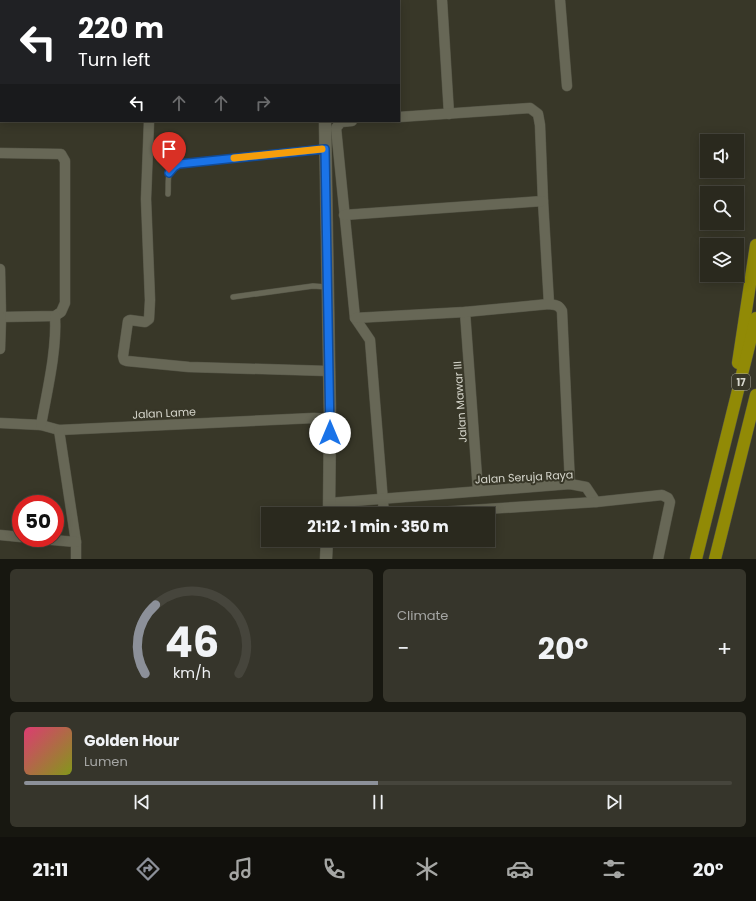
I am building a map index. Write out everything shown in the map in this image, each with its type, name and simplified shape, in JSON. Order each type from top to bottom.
[{"type":"highway","points":[[725,445],[756,245]]},
{"type":"highway","name":"17","points":[[696,559],[756,318]]},
{"type":"highway","name":"17","points":[[715,559],[756,395]]},
{"type":"highway","points":[[742,452],[756,413]]},
{"type":"main road","points":[[325,122],[330,419],[329,507]]},
{"type":"main road","points":[[326,559],[327,547]]},
{"type":"street","points":[[442,0],[449,114]]},
{"type":"street","points":[[560,0],[567,86]]},
{"type":"street","points":[[400,117],[530,108],[538,114],[540,125],[549,304]]},
{"type":"street","points":[[149,122],[146,199],[150,300],[149,319],[145,322],[128,321],[123,356],[124,360],[189,367],[328,371]]},
{"type":"street","points":[[341,122],[336,128],[355,318],[370,340],[384,507]]},
{"type":"street","points":[[0,153],[61,154],[65,161],[65,304],[61,312],[56,316],[1,317]]},
{"type":"street","points":[[344,215],[543,201]]},
{"type":"street","points":[[0,269],[0,349]]},
{"type":"street","points":[[355,318],[465,312],[549,304],[560,307],[562,311],[570,484]]},
{"type":"street","name":"Jalan Mawar III","points":[[465,312],[478,491]]},
{"type":"street","points":[[41,426],[50,374],[56,316]]},
{"type":"street","name":"Jalan Lame","points":[[0,423],[41,426],[60,430],[314,418],[330,419]]},
{"type":"street","points":[[60,430],[76,542],[76,559]]},
{"type":"street","name":"Jalan Seruja Raya","points":[[335,507],[383,499],[570,484],[586,487],[596,502]]},
{"type":"street","points":[[533,488],[535,505]]},
{"type":"street","points":[[495,508],[596,502],[662,496],[668,498],[670,502],[658,559]]},
{"type":"street","points":[[0,535],[12,536]]},
{"type":"street","points":[[64,541],[76,542]]},
{"type":"lane","points":[[168,194],[169,173],[179,164],[325,149]]},
{"type":"lane","points":[[233,297],[313,286],[327,287]]},
{"type":"slow traffic","points":[[234,158],[322,149]]},
{"type":"route","points":[[169,173],[179,164],[325,149],[330,433]]}]
